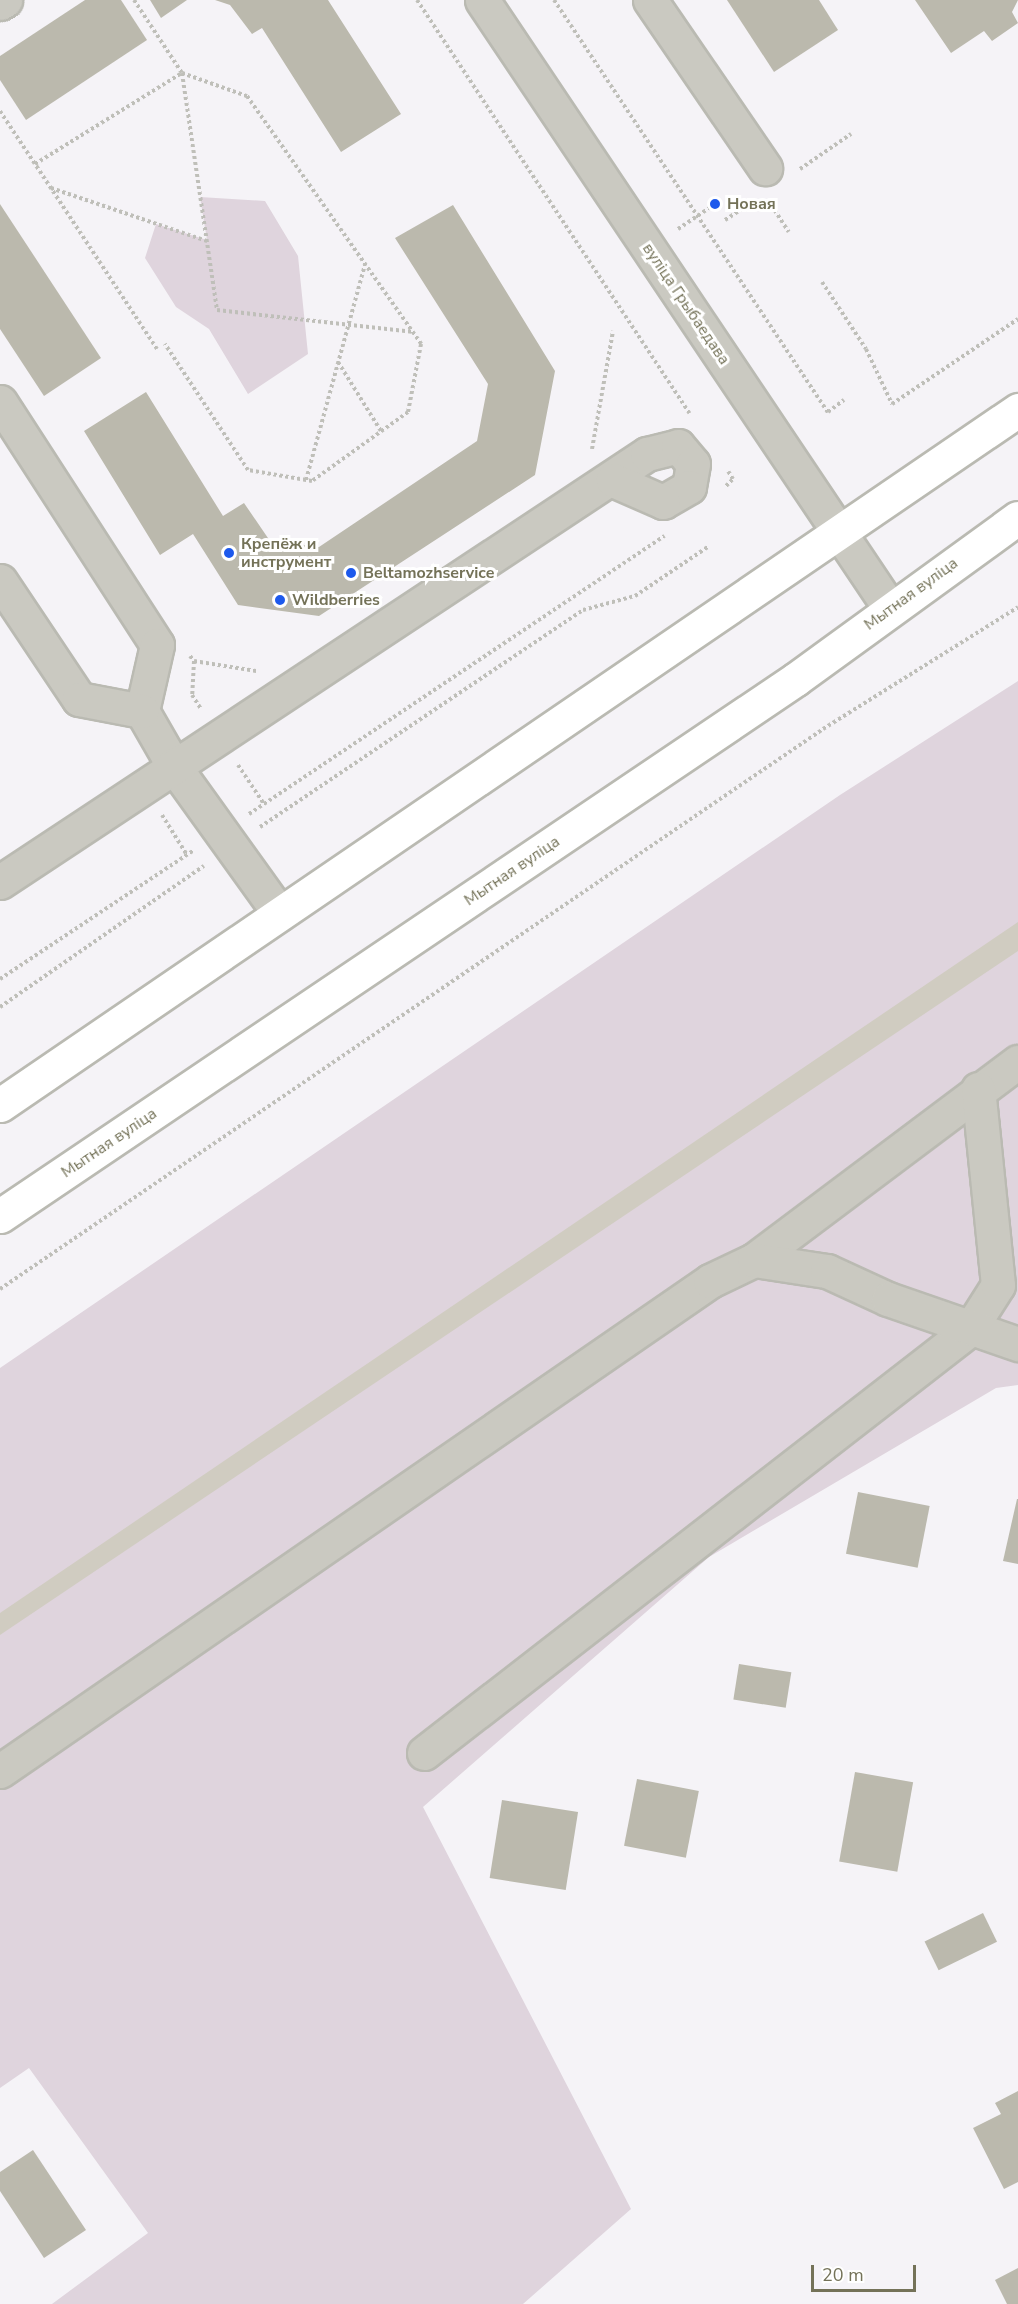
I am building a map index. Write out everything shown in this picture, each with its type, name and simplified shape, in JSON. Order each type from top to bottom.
[{"type":"highway","points":[[0,1105],[1018,410]]},
{"type":"highway","name":"Мытная вуліца","points":[[0,1216],[796,679],[890,608],[1018,518]]},
{"type":"street","points":[[0,3],[5,0]]},
{"type":"street","name":"вуліца Грыбаедава","points":[[482,0],[890,608]]},
{"type":"street","points":[[650,0],[765,181]]},
{"type":"street","points":[[0,402],[157,645],[142,711],[173,765],[280,915]]},
{"type":"street","points":[[0,882],[173,765],[613,480]]},
{"type":"street","points":[[0,581],[79,699],[142,711]]},
{"type":"street","points":[[0,1771],[710,1281],[754,1260],[978,1089],[1018,1062]]},
{"type":"street","points":[[424,1753],[970,1329],[998,1285],[978,1089]]},
{"type":"street","points":[[754,1260],[827,1271],[970,1329],[1018,1344]]},
{"type":"path","points":[[134,0],[182,73],[218,310],[413,332]]},
{"type":"path","points":[[417,0],[693,419]]},
{"type":"path","points":[[554,0],[828,412],[844,400]]},
{"type":"path","points":[[35,164],[182,73]]},
{"type":"path","points":[[165,344],[248,470],[306,480],[408,412],[421,344],[247,96],[182,73]]},
{"type":"path","points":[[0,111],[157,349]]},
{"type":"path","points":[[765,181],[789,232]]},
{"type":"path","points":[[51,188],[207,241]]},
{"type":"path","points":[[648,248],[715,204]]},
{"type":"path","points":[[306,480],[365,264]]},
{"type":"path","points":[[822,282],[866,349],[892,404],[1018,319]]},
{"type":"path","points":[[582,456],[592,450],[613,331]]},
{"type":"path","points":[[337,361],[381,431]]},
{"type":"path","points":[[720,459],[733,479]]},
{"type":"path","points":[[0,1007],[227,839],[670,532]]},
{"type":"path","points":[[0,979],[227,839],[583,610],[635,596],[709,546]]},
{"type":"path","points":[[0,1289],[823,729],[1018,607]]},
{"type":"path","points":[[187,652],[194,661],[257,671],[267,665]]},
{"type":"shaded area","points":[[200,197],[265,201],[298,256],[308,354],[248,394],[209,329],[176,307],[145,258],[156,224],[207,240]]},
{"type":"shaded area","points":[[1018,681],[1018,1385],[996,1388],[709,1557],[423,1807],[631,2209],[523,2304],[52,2304],[148,2233],[29,2068],[0,2088],[0,1368],[840,795]]},
{"type":"shaded area","points":[[1018,922],[1018,951],[0,1635],[0,1613]]},
{"type":"building","points":[[85,0],[121,0],[147,40],[26,120],[0,80],[0,56]]},
{"type":"building","points":[[150,0],[187,0],[161,18]]},
{"type":"building","points":[[215,0],[328,0],[401,114],[341,152],[262,28],[252,34],[230,5]]},
{"type":"building","points":[[727,0],[819,0],[838,30],[774,72]]},
{"type":"building","points":[[915,0],[1018,0],[1012,12],[1018,23],[992,41],[984,31],[951,53]]},
{"type":"building","points":[[0,204],[101,358],[44,396],[0,329]]},
{"type":"building","points":[[453,205],[555,371],[535,475],[319,616],[238,605],[193,534],[160,555],[84,431],[146,392],[223,516],[244,503],[270,541],[319,547],[477,441],[488,384],[395,238]]},
{"type":"building","points":[[858,1492],[930,1506],[918,1568],[846,1554]]},
{"type":"building","points":[[1018,1499],[1018,1564],[1003,1561]]},
{"type":"building","points":[[739,1664],[791,1672],[786,1708],[733,1700]]},
{"type":"building","points":[[855,1772],[913,1782],[897,1872],[839,1862]]},
{"type":"building","points":[[637,1779],[699,1791],[686,1858],[624,1846]]},
{"type":"building","points":[[502,1800],[578,1812],[566,1890],[490,1878]]},
{"type":"building","points":[[983,1913],[997,1942],[939,1970],[925,1941]]},
{"type":"building","points":[[1018,2091],[1018,2182],[1004,2189],[973,2128],[1001,2114],[995,2103]]},
{"type":"building","points":[[33,2150],[86,2230],[44,2258],[0,2191],[0,2172]]},
{"type":"building","points":[[1018,2268],[1018,2304],[1007,2304],[995,2280]]},
{"type":"place","name":"Новая","points":[[715,204]]},
{"type":"place","name":"Крепёж и инструмент","points":[[229,553]]},
{"type":"place","name":"Beltamozhservice","points":[[351,573]]},
{"type":"place","name":"Wildberries","points":[[280,600]]}]
